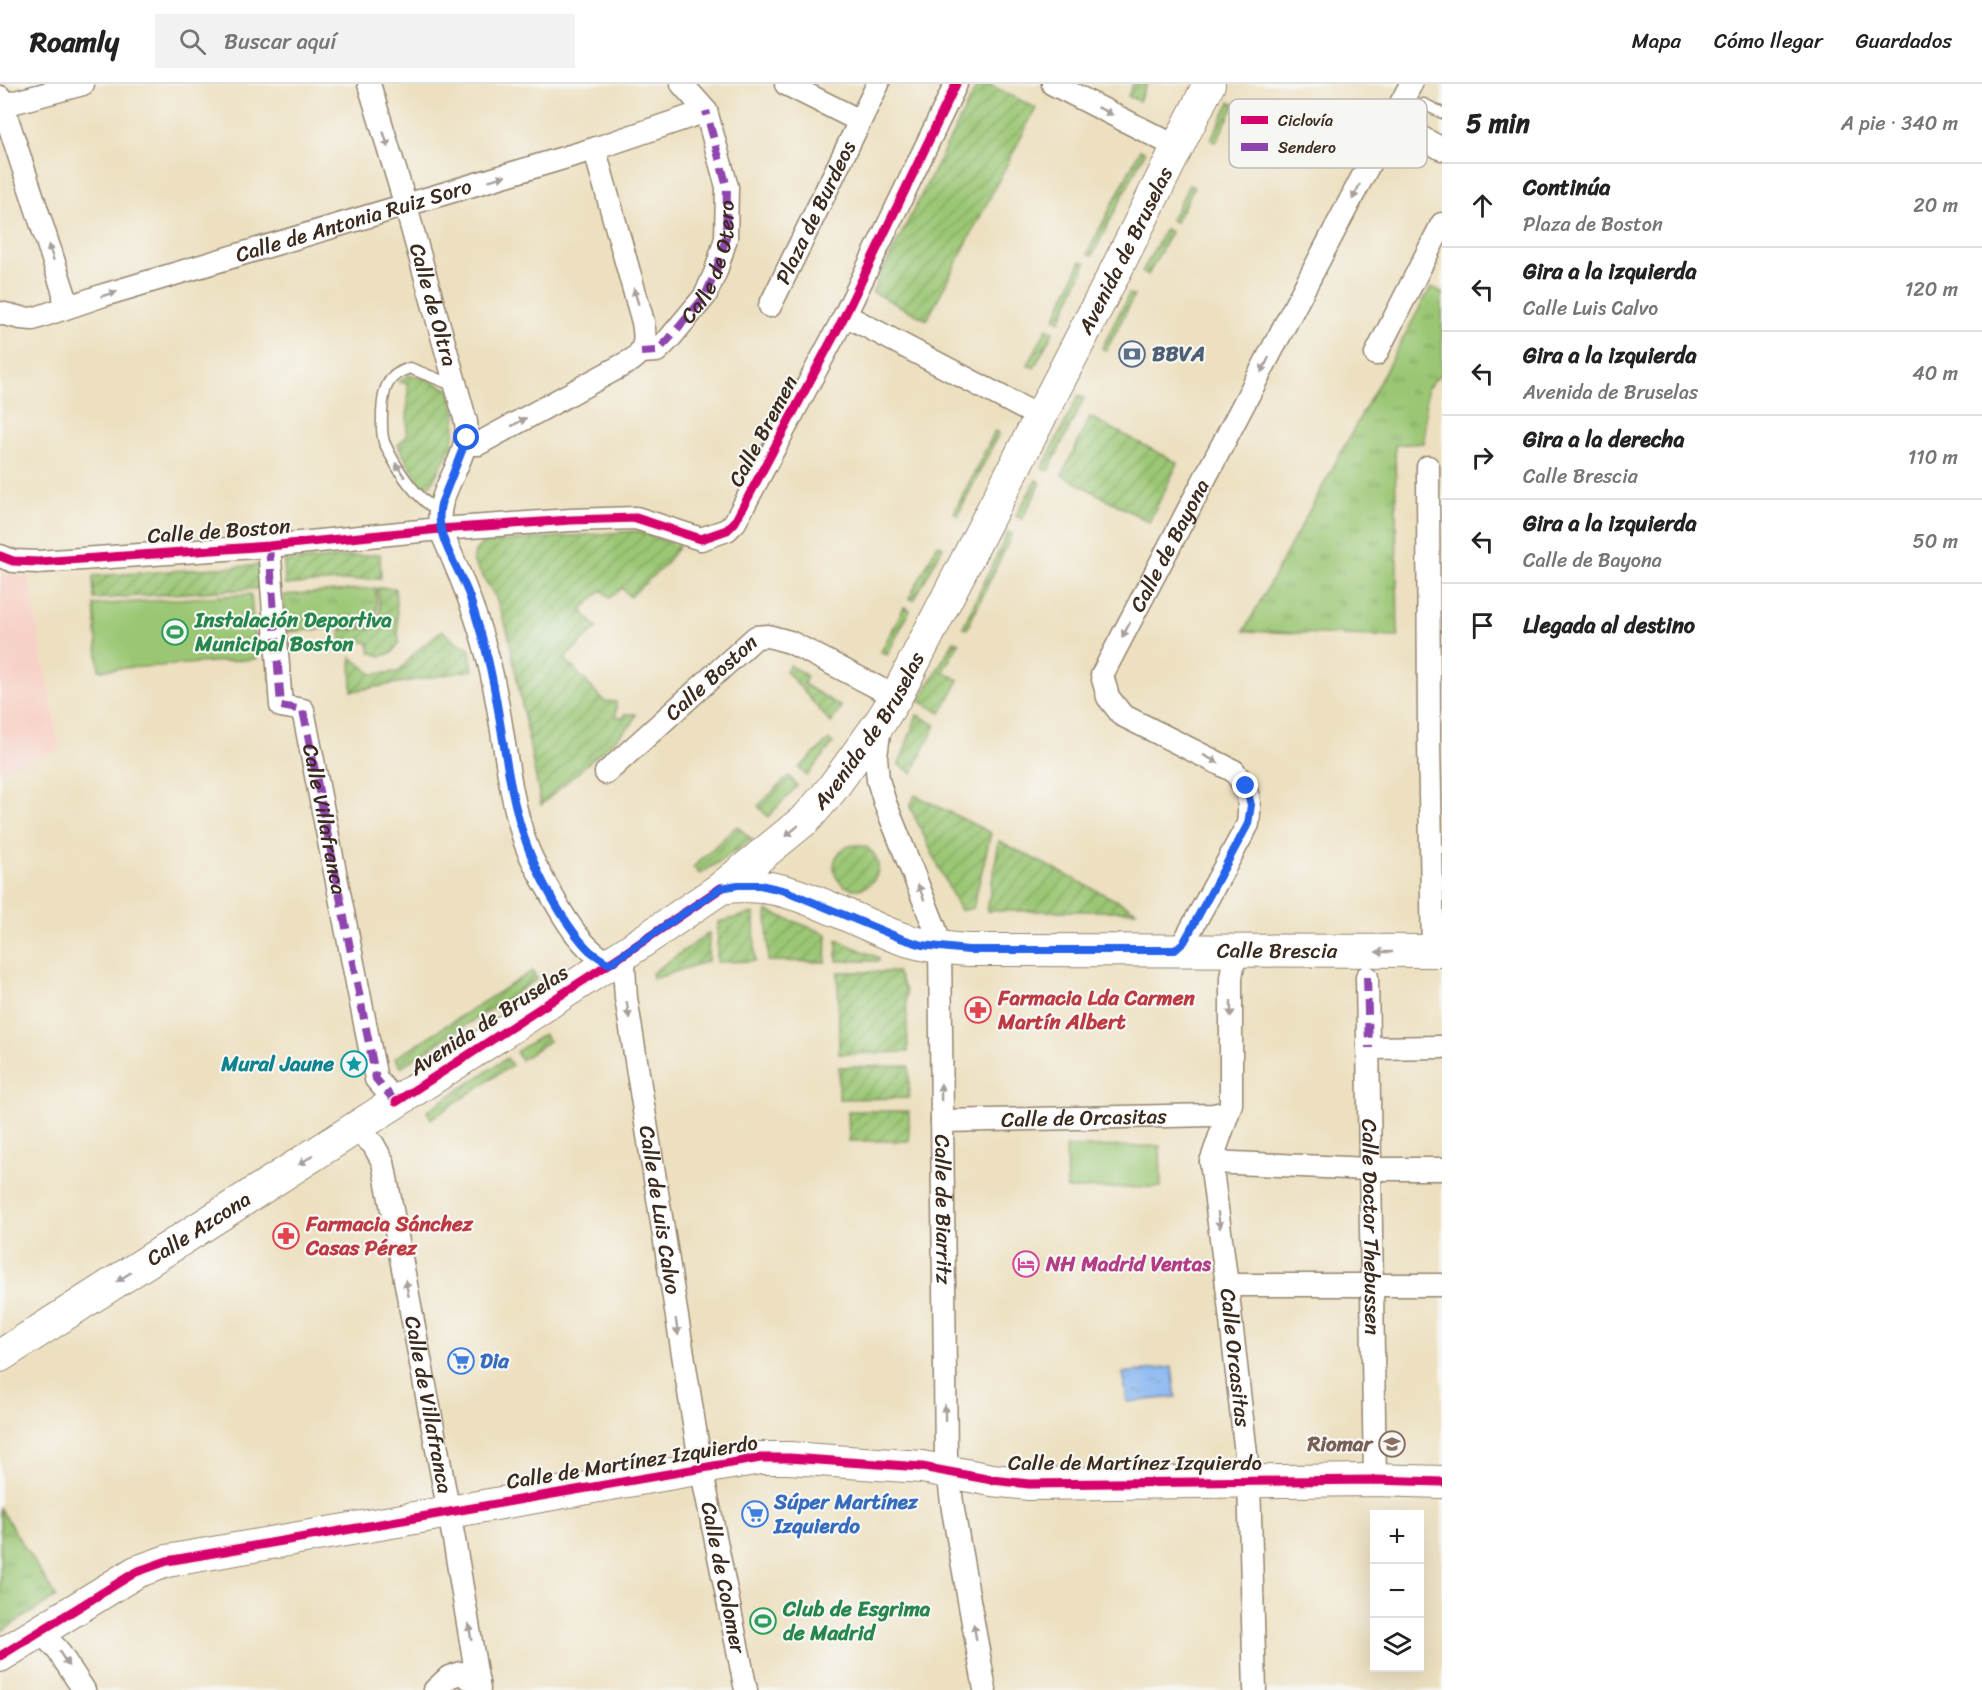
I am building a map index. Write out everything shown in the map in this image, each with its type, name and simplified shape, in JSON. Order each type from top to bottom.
[{"type":"street","points":[[64,308],[64,293],[1,103],[83,84]]},
{"type":"street","name":"Calle de Oltra","points":[[369,84],[458,387],[466,422],[466,444]]},
{"type":"street","points":[[682,84],[706,111]]},
{"type":"street","name":"Plaza de Burdeos","points":[[786,84],[860,121]]},
{"type":"street","name":"Plaza de Burdeos","points":[[770,306],[878,84]]},
{"type":"street","name":"Calle Bremen","points":[[439,521],[522,523],[636,518],[701,539],[727,530],[735,522],[845,315],[956,84]]},
{"type":"street","points":[[1053,84],[1177,147]]},
{"type":"street","name":"Avenida de Bruselas","points":[[396,1102],[618,958],[721,888],[807,818],[831,790],[888,709],[938,619],[1209,84]]},
{"type":"street","name":"Calle de Bayona","points":[[1403,99],[1411,84]]},
{"type":"street","name":"Calle de Antonia Ruiz Soro","points":[[0,313],[33,319],[597,148],[706,111]]},
{"type":"street","name":"Calle de Otero","points":[[641,352],[657,351],[705,296],[716,271],[726,238],[727,187],[706,111]]},
{"type":"street","points":[[1427,140],[1442,148]]},
{"type":"street","name":"Calle de Otero","points":[[466,444],[478,444],[632,360],[641,352],[646,337],[643,322],[597,158],[597,148]]},
{"type":"street","name":"Calle de Bayona","points":[[1175,950],[1184,942],[1248,824],[1251,805],[1246,786],[1234,771],[1122,714],[1108,697],[1102,675],[1368,168]]},
{"type":"street","points":[[1376,354],[1442,224]]},
{"type":"street","points":[[845,315],[1040,417]]},
{"type":"street","points":[[466,444],[439,521],[469,595],[490,666],[515,804],[525,842],[537,869],[576,935],[592,953],[618,958]]},
{"type":"street","name":"Calle Brescia","points":[[721,888],[760,885],[786,891],[900,938],[922,945],[968,950],[1438,951],[1436,741],[1428,467]]},
{"type":"street","name":"Calle de Boston","points":[[0,556],[14,561],[38,562],[269,546],[439,521]]},
{"type":"street","name":"Calle Villafranca","points":[[269,546],[280,706],[303,710],[376,1079],[396,1102]]},
{"type":"street","name":"Calle Boston","points":[[606,773],[756,637],[768,636],[790,642],[888,709]]},
{"type":"street","points":[[888,709],[876,757],[878,780],[935,928],[940,947]]},
{"type":"street","name":"Calle de Biarritz","points":[[940,947],[946,1445],[953,1510],[985,1690]]},
{"type":"street","name":"Calle Orcasitas","points":[[1239,952],[1233,965],[1231,978],[1231,1104],[1211,1162],[1249,1481],[1255,1690]]},
{"type":"street","name":"Calle de Luis Calvo","points":[[618,958],[624,968],[626,998],[701,1467]]},
{"type":"street","name":"Calle Doctor Thebussen","points":[[1367,977],[1375,1480]]},
{"type":"street","points":[[1369,1048],[1442,1047]]},
{"type":"street","name":"Calle Azcona","points":[[0,1356],[396,1102]]},
{"type":"street","name":"Calle de Orcasitas","points":[[942,1121],[1213,1115],[1228,1112]]},
{"type":"street","name":"Calle de Villafranca","points":[[355,1129],[373,1144],[383,1162],[449,1511],[478,1687]]},
{"type":"street","points":[[1211,1162],[1369,1169],[1442,1169]]},
{"type":"street","points":[[1227,1285],[1442,1285]]},
{"type":"street","name":"Calle de Martínez Izquierdo","points":[[0,1656],[136,1572],[167,1561],[760,1458],[922,1467],[992,1480],[1029,1484],[1375,1480],[1442,1482]]},
{"type":"street","name":"Calle de Colomer","points":[[701,1467],[746,1690]]},
{"type":"street","points":[[39,1631],[57,1649],[84,1690]]},
{"type":"street","points":[[435,1690],[449,1677],[460,1673],[478,1687]]},
{"type":"lane","points":[[1427,106],[1442,113]]},
{"type":"lane","points":[[439,521],[417,495],[386,447],[381,433],[383,394],[385,386],[392,378],[410,368],[458,387]]},
{"type":"shaded area","points":[[0,575],[28,576],[60,750],[0,771]]},
{"type":"green space","points":[[978,84],[989,84],[1036,108],[927,320],[872,292]]},
{"type":"green space","points":[[1133,84],[1147,84],[1139,101],[1128,96]]},
{"type":"green space","points":[[1229,104],[1229,116],[1216,142],[1211,139]]},
{"type":"green space","points":[[1140,150],[1145,152],[1092,256],[1087,254]]},
{"type":"green space","points":[[1189,185],[1194,187],[1176,222],[1171,220]]},
{"type":"green space","points":[[1165,229],[1171,232],[1148,275],[1142,272]]},
{"type":"green space","points":[[1081,261],[1086,263],[1060,321],[1055,318]]},
{"type":"green space","points":[[1431,287],[1442,292],[1442,375],[1439,375],[1427,389],[1424,443],[1395,445],[1398,637],[1244,631]]},
{"type":"green space","points":[[1129,294],[1134,296],[1106,351],[1102,348]]},
{"type":"green space","points":[[1047,328],[1053,332],[1034,368],[1028,365]]},
{"type":"green space","points":[[409,375],[427,379],[450,390],[456,414],[453,444],[430,486],[420,485],[398,445],[407,436],[408,384],[399,382]]},
{"type":"green space","points":[[1079,395],[1084,398],[1048,471],[1042,468]]},
{"type":"green space","points":[[1090,417],[1178,463],[1149,522],[1062,475]]},
{"type":"green space","points":[[995,431],[999,433],[958,515],[954,513]]},
{"type":"green space","points":[[1036,480],[1041,483],[1022,519],[1016,516]]},
{"type":"green space","points":[[636,531],[679,546],[663,567],[630,597],[622,588],[610,598],[602,590],[581,610],[597,628],[564,658],[604,701],[616,702],[616,717],[624,718],[624,714],[636,714],[632,724],[541,805],[508,632],[495,596],[473,561],[475,551],[482,543]]},
{"type":"green space","points":[[1008,532],[1012,534],[967,629],[963,627]]},
{"type":"green space","points":[[938,544],[943,547],[914,600],[909,598]]},
{"type":"green space","points":[[380,554],[381,578],[285,585],[284,562]]},
{"type":"green space","points":[[262,565],[264,588],[94,599],[93,576]]},
{"type":"green space","points":[[376,588],[377,625],[286,632],[284,595]]},
{"type":"green space","points":[[378,588],[395,588],[399,642],[392,653],[381,656],[371,653],[368,642],[341,641],[341,630],[381,627]]},
{"type":"green space","name":"Instalación Deportiva Municipal Boston","points":[[251,594],[256,659],[99,670],[94,605]]},
{"type":"green space","points":[[904,607],[910,610],[887,655],[881,652]]},
{"type":"green space","points":[[442,630],[454,641],[469,648],[473,670],[352,691],[351,657],[372,674],[398,672],[418,650]]},
{"type":"green space","points":[[954,641],[959,643],[943,671],[959,680],[941,713],[919,701]]},
{"type":"green space","points":[[790,665],[807,676],[804,684],[841,707],[831,723],[786,671]]},
{"type":"green space","points":[[917,715],[936,725],[912,773],[899,765]]},
{"type":"green space","points":[[829,740],[833,743],[807,776],[799,768]]},
{"type":"green space","points":[[789,776],[797,786],[768,817],[758,806]]},
{"type":"green space","points":[[915,795],[991,833],[973,908],[960,911],[910,807]]},
{"type":"green space","points":[[737,826],[752,840],[700,874],[693,867]]},
{"type":"green space","points":[[999,841],[1137,911],[987,911]]},
{"type":"green space","points":[[856,845],[872,851],[878,867],[872,883],[856,889],[840,883],[834,867],[840,851]]},
{"type":"green space","points":[[767,911],[827,934],[826,962],[768,961]]},
{"type":"green space","points":[[754,913],[755,961],[717,962],[718,922]]},
{"type":"green space","points":[[709,933],[708,961],[653,979],[652,973]]},
{"type":"green space","points":[[837,940],[879,958],[879,961],[837,961]]},
{"type":"green space","points":[[532,971],[537,979],[401,1067],[395,1058]]},
{"type":"green space","points":[[838,972],[897,972],[906,991],[908,1052],[839,1054]]},
{"type":"green space","points":[[544,1034],[549,1041],[521,1060],[516,1052]]},
{"type":"green space","points":[[507,1058],[512,1065],[431,1119],[427,1111]]},
{"type":"green space","points":[[909,1066],[909,1098],[839,1099],[839,1067]]},
{"type":"green space","points":[[848,1111],[909,1111],[909,1141],[849,1141]]},
{"type":"green space","points":[[1160,1146],[1161,1187],[1067,1189],[1066,1147]]},
{"type":"green space","points":[[0,1508],[56,1597],[0,1632]]},
{"type":"water","points":[[1172,1367],[1176,1397],[1127,1402],[1123,1373]]},
{"type":"marked path","points":[[641,352],[657,351],[705,296],[716,271],[726,238],[727,187],[706,111]]},
{"type":"marked path","points":[[269,546],[281,706],[303,710],[376,1079],[396,1102]]},
{"type":"marked path","points":[[1367,977],[1369,1048]]},
{"type":"cycle path","points":[[0,556],[13,561],[38,562],[269,546],[440,529],[571,520],[636,518],[701,539],[727,530],[735,522],[845,315],[956,84]]},
{"type":"cycle path","points":[[396,1102],[721,888]]},
{"type":"cycle path","points":[[0,1656],[136,1572],[167,1561],[760,1458],[922,1467],[992,1480],[1029,1484],[1375,1480],[1442,1482]]},
{"type":"place","name":"BBVA","points":[[1132,354]]},
{"type":"place","name":"Instalación Deportiva Municipal Boston","points":[[175,632]]},
{"type":"place","name":"Farmacia Lda Carmen Martín Albert","points":[[978,1010]]},
{"type":"place","name":"Mural Jaune","points":[[354,1064]]},
{"type":"place","name":"Farmacia Sánchez Casas Pérez","points":[[286,1236]]},
{"type":"place","name":"NH Madrid Ventas","points":[[1026,1264]]},
{"type":"place","name":"Dia","points":[[461,1361]]},
{"type":"place","name":"Riomar","points":[[1392,1444]]},
{"type":"place","name":"Súper Martínez Izquierdo","points":[[755,1514]]},
{"type":"place","name":"Club de Esgrima de Madrid","points":[[763,1621]]},
{"type":"route","points":[[467,438],[441,504],[440,529],[469,595],[490,666],[515,804],[525,842],[537,869],[566,919],[592,953],[609,964],[721,888],[738,885],[760,885],[786,891],[922,945],[968,950],[1175,950],[1184,942],[1248,824],[1251,805],[1246,786]]}]
